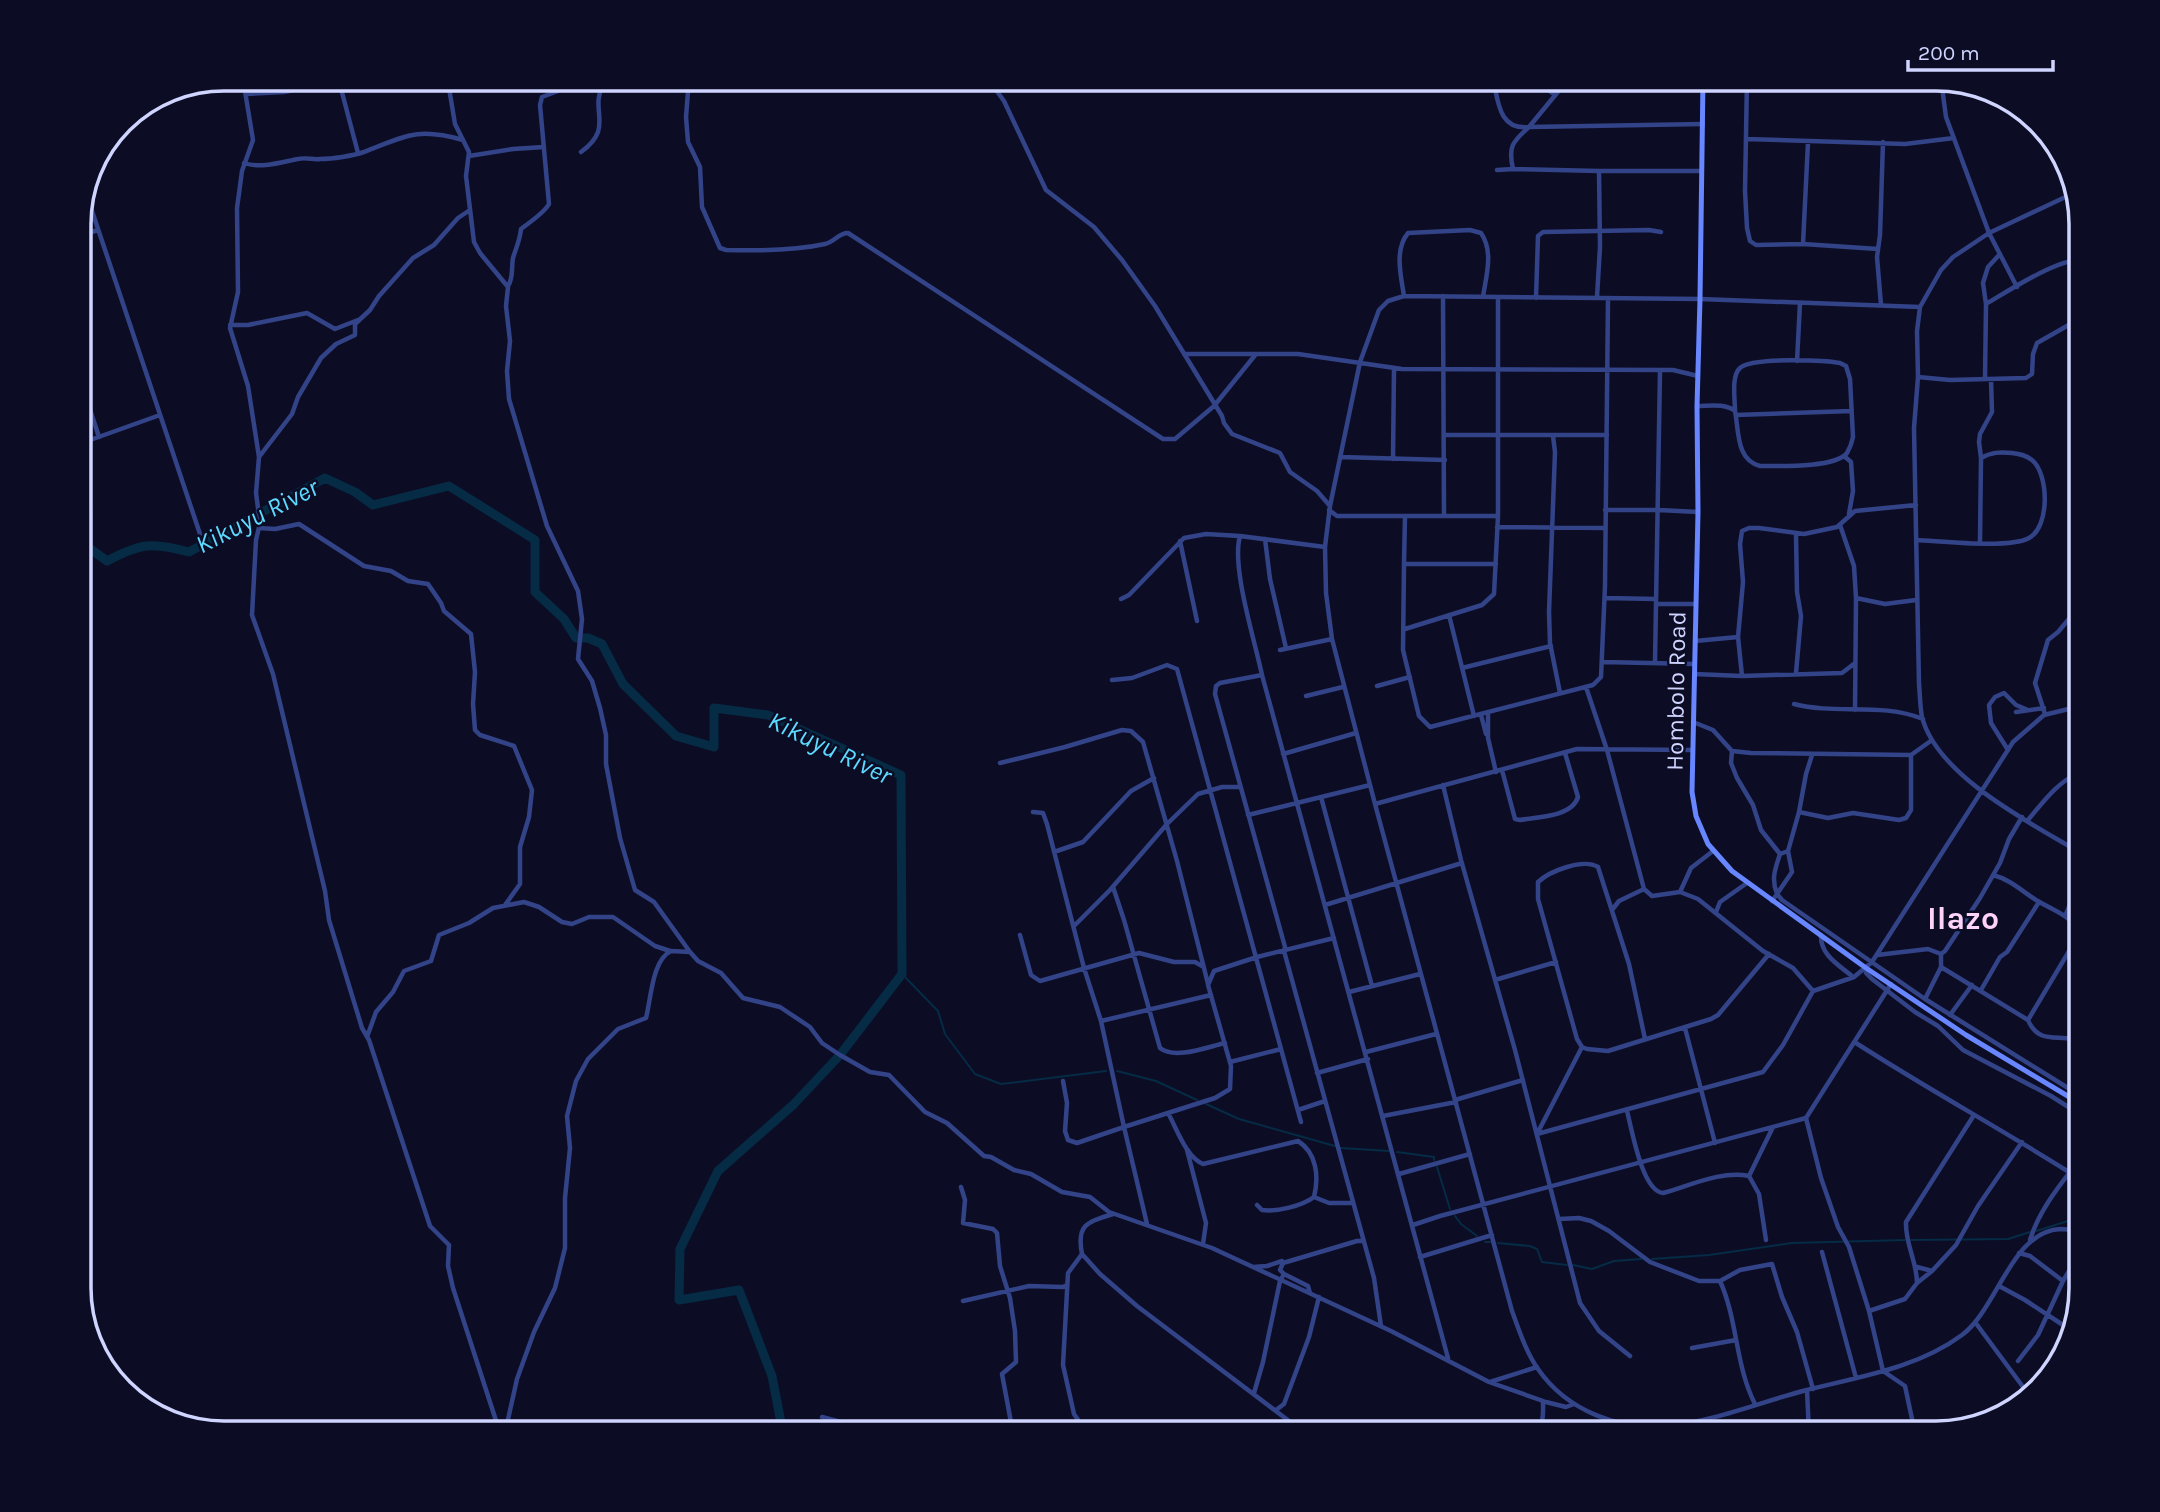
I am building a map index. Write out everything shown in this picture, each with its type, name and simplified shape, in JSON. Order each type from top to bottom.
[{"type":"street","points":[[245,91],[253,140],[244,163],[237,208],[238,292],[230,325],[248,386],[259,457],[256,493],[260,513],[251,588],[253,620],[273,674],[325,891],[329,918],[362,1028],[430,1226],[449,1245],[448,1266],[453,1288],[498,1421]]},
{"type":"street","points":[[246,94],[289,91]]},
{"type":"street","points":[[342,91],[358,153]]},
{"type":"street","points":[[449,91],[453,117],[469,156],[466,176],[477,249],[508,287]]},
{"type":"street","points":[[558,91],[544,96],[540,105],[548,206],[521,229],[513,258],[512,281],[508,287],[506,309],[510,341],[507,371],[509,399],[547,526],[578,591],[582,619],[578,659],[592,681],[600,708],[606,735],[606,764],[622,850],[635,890],[654,902],[690,953],[698,961],[721,973],[743,998],[780,1007],[810,1027],[822,1042],[839,1055],[870,1073],[890,1076],[925,1112],[947,1123],[984,1156],[1014,1170],[1031,1174],[1062,1192],[1090,1197],[1105,1210],[1203,1244],[1381,1326],[1489,1382],[1566,1407],[1574,1404]]},
{"type":"street","points":[[581,152],[593,142],[601,125],[599,99],[601,91]]},
{"type":"street","points":[[688,91],[688,142],[700,167],[702,207],[720,248],[768,250],[828,244],[840,234],[848,233],[1163,439],[1175,439],[1214,406],[1256,354]]},
{"type":"street","points":[[997,91],[1046,190],[1101,234],[1155,306],[1232,434],[1280,453],[1290,472],[1317,491],[1337,516],[1498,516]]},
{"type":"street","points":[[1495,91],[1500,113],[1512,124],[1522,128],[1703,124]]},
{"type":"street","points":[[1550,91],[1555,95]]},
{"type":"street","points":[[1513,169],[1510,154],[1514,140],[1529,127],[1558,91]]},
{"type":"street","name":"Hombolo Road","points":[[1703,91],[1692,750],[1693,804],[1702,832],[1713,851],[1732,872],[1747,883],[1891,985],[1923,1002],[1966,1035],[2069,1097]]},
{"type":"street","points":[[1747,91],[1747,228],[1750,242],[1756,245],[1803,244],[1878,248]]},
{"type":"street","points":[[1943,91],[1946,117],[1989,233],[2017,287]]},
{"type":"street","points":[[244,163],[260,165],[358,153],[413,133],[437,134],[464,140]]},
{"type":"street","points":[[1745,139],[1905,144],[1955,138]]},
{"type":"street","points":[[1803,244],[1808,142]]},
{"type":"street","points":[[1881,305],[1878,248],[1883,142]]},
{"type":"street","points":[[469,156],[544,147]]},
{"type":"street","points":[[1497,170],[1701,171]]},
{"type":"street","points":[[1597,297],[1600,171]]},
{"type":"street","points":[[2066,197],[1989,233],[1953,257],[1941,270],[1920,307],[1917,331],[1919,377],[1914,428],[1916,600],[1923,719],[1932,740],[1980,791],[2069,846]]},
{"type":"street","points":[[92,210],[203,543]]},
{"type":"street","points":[[259,457],[292,414],[299,395],[321,358],[336,344],[355,335],[355,325],[413,258],[434,245],[458,218],[470,210]]},
{"type":"street","points":[[91,232],[98,230]]},
{"type":"street","points":[[1405,296],[1400,255],[1401,243],[1408,233],[1476,230],[1486,241],[1489,255],[1483,297]]},
{"type":"street","points":[[1536,298],[1538,236],[1545,231],[1661,232]]},
{"type":"street","points":[[1980,542],[1980,434],[1992,412],[1983,283],[1988,267],[2000,254]]},
{"type":"street","points":[[1986,304],[2069,261]]},
{"type":"street","points":[[1614,1421],[1574,1404],[1556,1389],[1537,1367],[1512,1311],[1343,687],[1332,639],[1326,593],[1325,547],[1329,508],[1360,362],[1379,310],[1388,301],[1405,296],[1700,299],[1920,307]]},
{"type":"street","points":[[1443,296],[1444,515]]},
{"type":"street","points":[[1405,629],[1487,602],[1494,594],[1498,516],[1498,297]]},
{"type":"street","points":[[1405,516],[1403,650],[1419,716],[1430,727],[1593,685],[1601,677],[1605,598],[1608,299]]},
{"type":"street","points":[[1797,361],[1800,303]]},
{"type":"street","points":[[230,325],[248,325],[307,313],[335,328],[359,320]]},
{"type":"street","points":[[1919,377],[1950,380],[2022,379],[2032,374],[2037,342],[2069,325]]},
{"type":"street","points":[[1183,354],[1298,354],[1394,368],[1497,371],[1673,370],[1699,376]]},
{"type":"street","points":[[1797,361],[1833,362],[1846,366],[1850,379],[1853,437],[1847,453],[1819,463],[1754,465],[1741,449],[1735,381],[1740,368],[1752,363],[1797,361]]},
{"type":"street","points":[[1393,459],[1394,368]]},
{"type":"street","points":[[1655,662],[1660,371]]},
{"type":"street","points":[[1697,406],[1729,406],[1736,413],[1851,411]]},
{"type":"street","points":[[91,440],[160,415]]},
{"type":"street","points":[[91,416],[99,437]]},
{"type":"street","points":[[1444,435],[1608,435]]},
{"type":"street","points":[[1553,436],[1555,452],[1549,567],[1551,646],[1560,694]]},
{"type":"street","points":[[1916,540],[2013,542],[2032,537],[2042,515],[2045,496],[2042,474],[2030,458],[2023,455],[1994,452],[1981,458]]},
{"type":"street","points":[[1742,677],[1738,637],[1743,582],[1740,544],[1742,531],[1759,528],[1797,534],[1840,525],[1849,514],[1853,491],[1851,462],[1844,455]]},
{"type":"street","points":[[1340,457],[1445,460]]},
{"type":"street","points":[[1849,514],[1866,509],[1880,510],[1916,505]]},
{"type":"street","points":[[1605,510],[1698,512]]},
{"type":"street","points":[[259,528],[275,529],[299,524],[364,566],[391,571],[410,581],[426,583],[442,603],[444,611],[471,634],[475,672],[475,730],[480,735],[514,746],[532,789],[529,817],[520,847],[520,884],[505,905]]},
{"type":"street","points":[[1840,525],[1854,566],[1857,598],[1855,710]]},
{"type":"street","points":[[1497,527],[1605,528]]},
{"type":"street","points":[[1796,673],[1801,616],[1797,592],[1797,534]]},
{"type":"street","points":[[1121,599],[1129,595],[1180,540],[1187,536],[1240,536],[1325,547]]},
{"type":"street","points":[[1240,536],[1238,556],[1242,589],[1262,675],[1448,1359]]},
{"type":"street","points":[[1265,539],[1283,649],[1332,639]]},
{"type":"street","points":[[1180,540],[1197,621]]},
{"type":"street","points":[[1404,564],[1496,565]]},
{"type":"street","points":[[1605,598],[1695,604]]},
{"type":"street","points":[[1857,598],[1885,604],[1916,600]]},
{"type":"street","points":[[1449,615],[1477,716],[1488,738],[1515,819],[1560,813],[1574,805],[1578,797],[1565,753]]},
{"type":"street","points":[[2044,711],[2035,683],[2048,640],[2069,619]]},
{"type":"street","points":[[1695,641],[1738,637]]},
{"type":"street","points":[[1462,668],[1551,646]]},
{"type":"street","points":[[1603,662],[1694,664]]},
{"type":"street","points":[[1694,674],[1742,677],[1842,673],[1855,663]]},
{"type":"street","points":[[1111,680],[1132,678],[1167,666],[1177,669],[1301,1122]]},
{"type":"street","points":[[1262,675],[1216,686],[1216,694],[1374,1278],[1381,1326]]},
{"type":"street","points":[[1377,686],[1410,677]]},
{"type":"street","points":[[1307,696],[1343,687]]},
{"type":"street","points":[[1586,687],[1607,750],[1644,889],[1652,896],[1679,892],[1688,894],[1716,912],[1769,954],[1793,968],[1813,991]]},
{"type":"street","points":[[2008,750],[1991,723],[1989,705],[1995,697],[2004,693],[2016,705],[2028,710]]},
{"type":"street","points":[[1794,704],[1814,708],[1903,712],[1923,719]]},
{"type":"street","points":[[2016,712],[2069,708]]},
{"type":"street","points":[[1537,1134],[1702,1091],[1763,1072],[1783,1045],[1813,991],[1854,977],[1872,962],[2008,750],[2044,711]]},
{"type":"street","points":[[1488,713],[1488,738]]},
{"type":"street","points":[[1693,722],[1713,730],[1731,751],[1734,770],[1753,805],[1761,830],[1780,854]]},
{"type":"street","points":[[1000,763],[1122,730],[1131,731],[1143,742],[1232,1076],[1230,1089],[1214,1098],[1077,1143],[1068,1140],[1065,1131],[1067,1102],[1063,1081]]},
{"type":"street","points":[[1283,754],[1356,733]]},
{"type":"street","points":[[1731,751],[1812,755],[1911,755],[1932,740]]},
{"type":"street","points":[[1376,804],[1580,748],[1692,750]]},
{"type":"street","points":[[1772,901],[1792,872],[1788,851],[1800,812],[1812,755]]},
{"type":"street","points":[[1800,812],[1828,818],[1853,813],[1899,820],[1906,818],[1911,810],[1911,755]]},
{"type":"street","points":[[2028,821],[2069,777]]},
{"type":"street","points":[[1054,852],[1083,842],[1131,791],[1154,778]]},
{"type":"street","points":[[1248,815],[1370,785]]},
{"type":"street","points":[[1443,785],[1583,1308],[1599,1331],[1630,1356]]},
{"type":"street","points":[[1073,926],[1113,887],[1167,824],[1198,794],[1211,789],[1240,787]]},
{"type":"street","points":[[1321,797],[1372,986]]},
{"type":"street","points":[[1033,812],[1043,813],[1084,968],[1101,1021],[1147,1224]]},
{"type":"street","points":[[1915,1012],[1941,967],[1941,954],[1948,948],[1993,875],[2008,839],[2022,817]]},
{"type":"street","points":[[1679,892],[1691,868],[1713,851]]},
{"type":"street","points":[[1780,854],[1788,851]]},
{"type":"street","points":[[1780,854],[1772,882],[1777,894],[1799,914],[1872,962],[1923,1002],[1950,1015],[2069,1089]]},
{"type":"street","points":[[1325,905],[1462,863]]},
{"type":"street","points":[[1646,1039],[1629,964],[1598,867],[1593,864],[1560,869],[1546,875],[1538,882],[1538,899],[1577,1040],[1582,1047],[1608,1051],[1685,1028],[1718,1015],[1769,954]]},
{"type":"street","points":[[1993,875],[2001,877],[2039,902],[2069,917]]},
{"type":"street","points":[[1706,905],[1720,902],[1747,883]]},
{"type":"street","points":[[1113,887],[1157,1041],[1163,1052],[1176,1053],[1225,1043]]},
{"type":"street","points":[[1612,910],[1619,901],[1644,889]]},
{"type":"street","points":[[1716,912],[1720,902]]},
{"type":"street","points":[[1981,990],[2000,957],[2007,952],[2039,902]]},
{"type":"street","points":[[367,1037],[376,1012],[393,992],[404,971],[430,961],[439,935],[469,923],[493,908],[530,903],[546,910],[562,922],[572,924],[589,917],[613,917],[655,946],[690,953]]},
{"type":"street","points":[[2066,914],[2069,907]]},
{"type":"street","points":[[1020,935],[1031,975],[1040,981],[1133,955],[1147,954],[1174,962],[1195,962],[1203,966]]},
{"type":"street","points":[[1821,935],[1821,946],[1826,954],[1854,977]]},
{"type":"street","points":[[1208,985],[1214,971],[1334,938]]},
{"type":"street","points":[[1877,955],[1928,949],[1941,954]]},
{"type":"street","points":[[2028,1020],[2069,950]]},
{"type":"street","points":[[505,1421],[534,1332],[555,1288],[565,1248],[565,1198],[570,1148],[567,1116],[576,1081],[588,1059],[618,1029],[646,1018],[652,984],[663,957],[671,951]]},
{"type":"street","points":[[1496,980],[1556,962]]},
{"type":"street","points":[[1941,967],[2028,1020],[2030,1026],[2048,1038],[2069,1037]]},
{"type":"street","points":[[1866,968],[1866,973],[1887,991],[1938,1026],[1963,1051],[2069,1107]]},
{"type":"street","points":[[1349,992],[1420,974]]},
{"type":"street","points":[[1413,1225],[1807,1118],[1891,985]]},
{"type":"street","points":[[1950,1015],[1972,985]]},
{"type":"street","points":[[1101,1021],[1210,995]]},
{"type":"street","points":[[1685,1028],[1715,1143]]},
{"type":"street","points":[[1366,1052],[1436,1034]]},
{"type":"street","points":[[1856,1043],[1923,1087],[2022,1142],[2069,1172],[2034,1226],[2030,1241]]},
{"type":"street","points":[[1537,1134],[1582,1047]]},
{"type":"street","points":[[1230,1062],[1281,1049]]},
{"type":"street","points":[[1317,1073],[1368,1059]]},
{"type":"street","points":[[1384,1116],[1455,1101],[1523,1080]]},
{"type":"street","points":[[1298,1110],[1325,1101]]},
{"type":"street","points":[[1627,1111],[1651,1188],[1661,1194],[1718,1178],[1749,1176]]},
{"type":"street","points":[[1168,1113],[1196,1161],[1203,1164],[1298,1140],[1308,1150],[1315,1166],[1317,1185],[1314,1197],[1308,1202],[1273,1211],[1262,1210],[1257,1205]]},
{"type":"street","points":[[1917,1283],[1917,1267],[1907,1240],[1906,1222],[1974,1115]]},
{"type":"street","points":[[1807,1118],[1821,1178],[1838,1227],[1849,1247],[1869,1311],[1883,1371],[1907,1391],[1913,1421]]},
{"type":"street","points":[[1749,1176],[1773,1127]]},
{"type":"street","points":[[1869,1311],[1905,1299],[1917,1283],[1956,1245],[1963,1230],[2022,1142]]},
{"type":"street","points":[[1186,1146],[1205,1218],[1203,1244]]},
{"type":"street","points":[[1399,1174],[1469,1154]]},
{"type":"street","points":[[1749,1176],[1759,1194],[1766,1240]]},
{"type":"street","points":[[961,1187],[965,1200],[963,1223],[993,1229],[997,1233],[1000,1266],[1015,1331],[1016,1362],[1002,1374],[1011,1421]]},
{"type":"street","points":[[1314,1197],[1329,1203],[1352,1203]]},
{"type":"street","points":[[1114,1213],[1084,1225],[1081,1236],[1082,1254],[1100,1274],[1143,1311],[1289,1421]]},
{"type":"street","points":[[1559,1219],[1591,1221],[1650,1262],[1699,1281],[1720,1281],[1740,1270],[1772,1264],[1814,1389]]},
{"type":"street","points":[[1697,1421],[1883,1371],[1928,1356],[1962,1335],[1975,1322],[2019,1253],[2030,1241],[2058,1229],[2069,1230]]},
{"type":"street","points":[[1420,1257],[1492,1235]]},
{"type":"street","points":[[1251,1267],[1267,1266],[1363,1241]]},
{"type":"street","points":[[1822,1252],[1856,1378]]},
{"type":"street","points":[[2019,1253],[2030,1256],[2063,1281]]},
{"type":"street","points":[[1079,1421],[1074,1414],[1062,1365],[1070,1269],[1082,1254]]},
{"type":"street","points":[[1287,1260],[1280,1266],[1284,1275],[1308,1286],[1310,1293]]},
{"type":"street","points":[[1917,1267],[1932,1271]]},
{"type":"street","points":[[2018,1361],[2038,1335],[2069,1271]]},
{"type":"street","points":[[1254,1393],[1280,1281],[1284,1275]]},
{"type":"street","points":[[1720,1281],[1735,1326],[1745,1381],[1755,1404]]},
{"type":"street","points":[[963,1301],[1029,1286],[1068,1285]]},
{"type":"street","points":[[1999,1286],[2063,1325]]},
{"type":"street","points":[[1276,1410],[1284,1404],[1309,1337],[1319,1297]]},
{"type":"street","points":[[1975,1322],[2023,1389]]},
{"type":"street","points":[[1692,1348],[1736,1340]]},
{"type":"street","points":[[1489,1382],[1537,1367]]},
{"type":"street","points":[[1807,1390],[1808,1421]]},
{"type":"street","points":[[1542,1421],[1544,1401]]},
{"type":"street","points":[[822,1417],[837,1421]]},
{"type":"waterway","name":"Kikuyu River","points":[[91,549],[107,561],[147,546],[189,552],[325,478],[355,492],[373,505],[449,486],[535,540],[535,592],[564,619],[576,638],[588,638],[602,644],[623,684],[676,736],[714,747],[714,708],[768,715],[901,775],[902,974],[840,1055],[793,1105],[718,1171],[680,1249],[679,1300],[739,1290],[772,1376],[781,1421]]},
{"type":"waterway","points":[[902,974],[938,1011],[945,1034],[975,1074],[1001,1084],[1106,1071]]},
{"type":"waterway","points":[[1117,1071],[1156,1081],[1197,1100]]},
{"type":"waterway","points":[[1206,1104],[1239,1119],[1335,1146]]},
{"type":"waterway","points":[[1341,1148],[1389,1151]]},
{"type":"waterway","points":[[1397,1152],[1434,1157],[1434,1160]]},
{"type":"waterway","points":[[1437,1167],[1450,1209]]},
{"type":"waterway","points":[[1455,1216],[1477,1236]]},
{"type":"waterway","points":[[2036,1231],[2069,1221]]},
{"type":"waterway","points":[[1911,1240],[2008,1239],[2030,1232]]},
{"type":"waterway","points":[[1652,1259],[1709,1255],[1792,1243],[1905,1240]]},
{"type":"waterway","points":[[1485,1242],[1490,1242]]},
{"type":"waterway","points":[[1498,1243],[1530,1246],[1537,1249],[1542,1262],[1567,1265]]},
{"type":"waterway","points":[[1573,1265],[1592,1269],[1614,1261],[1641,1259]]},
{"type":"district","name":"Ilazo","points":[[1963,918]]}]
